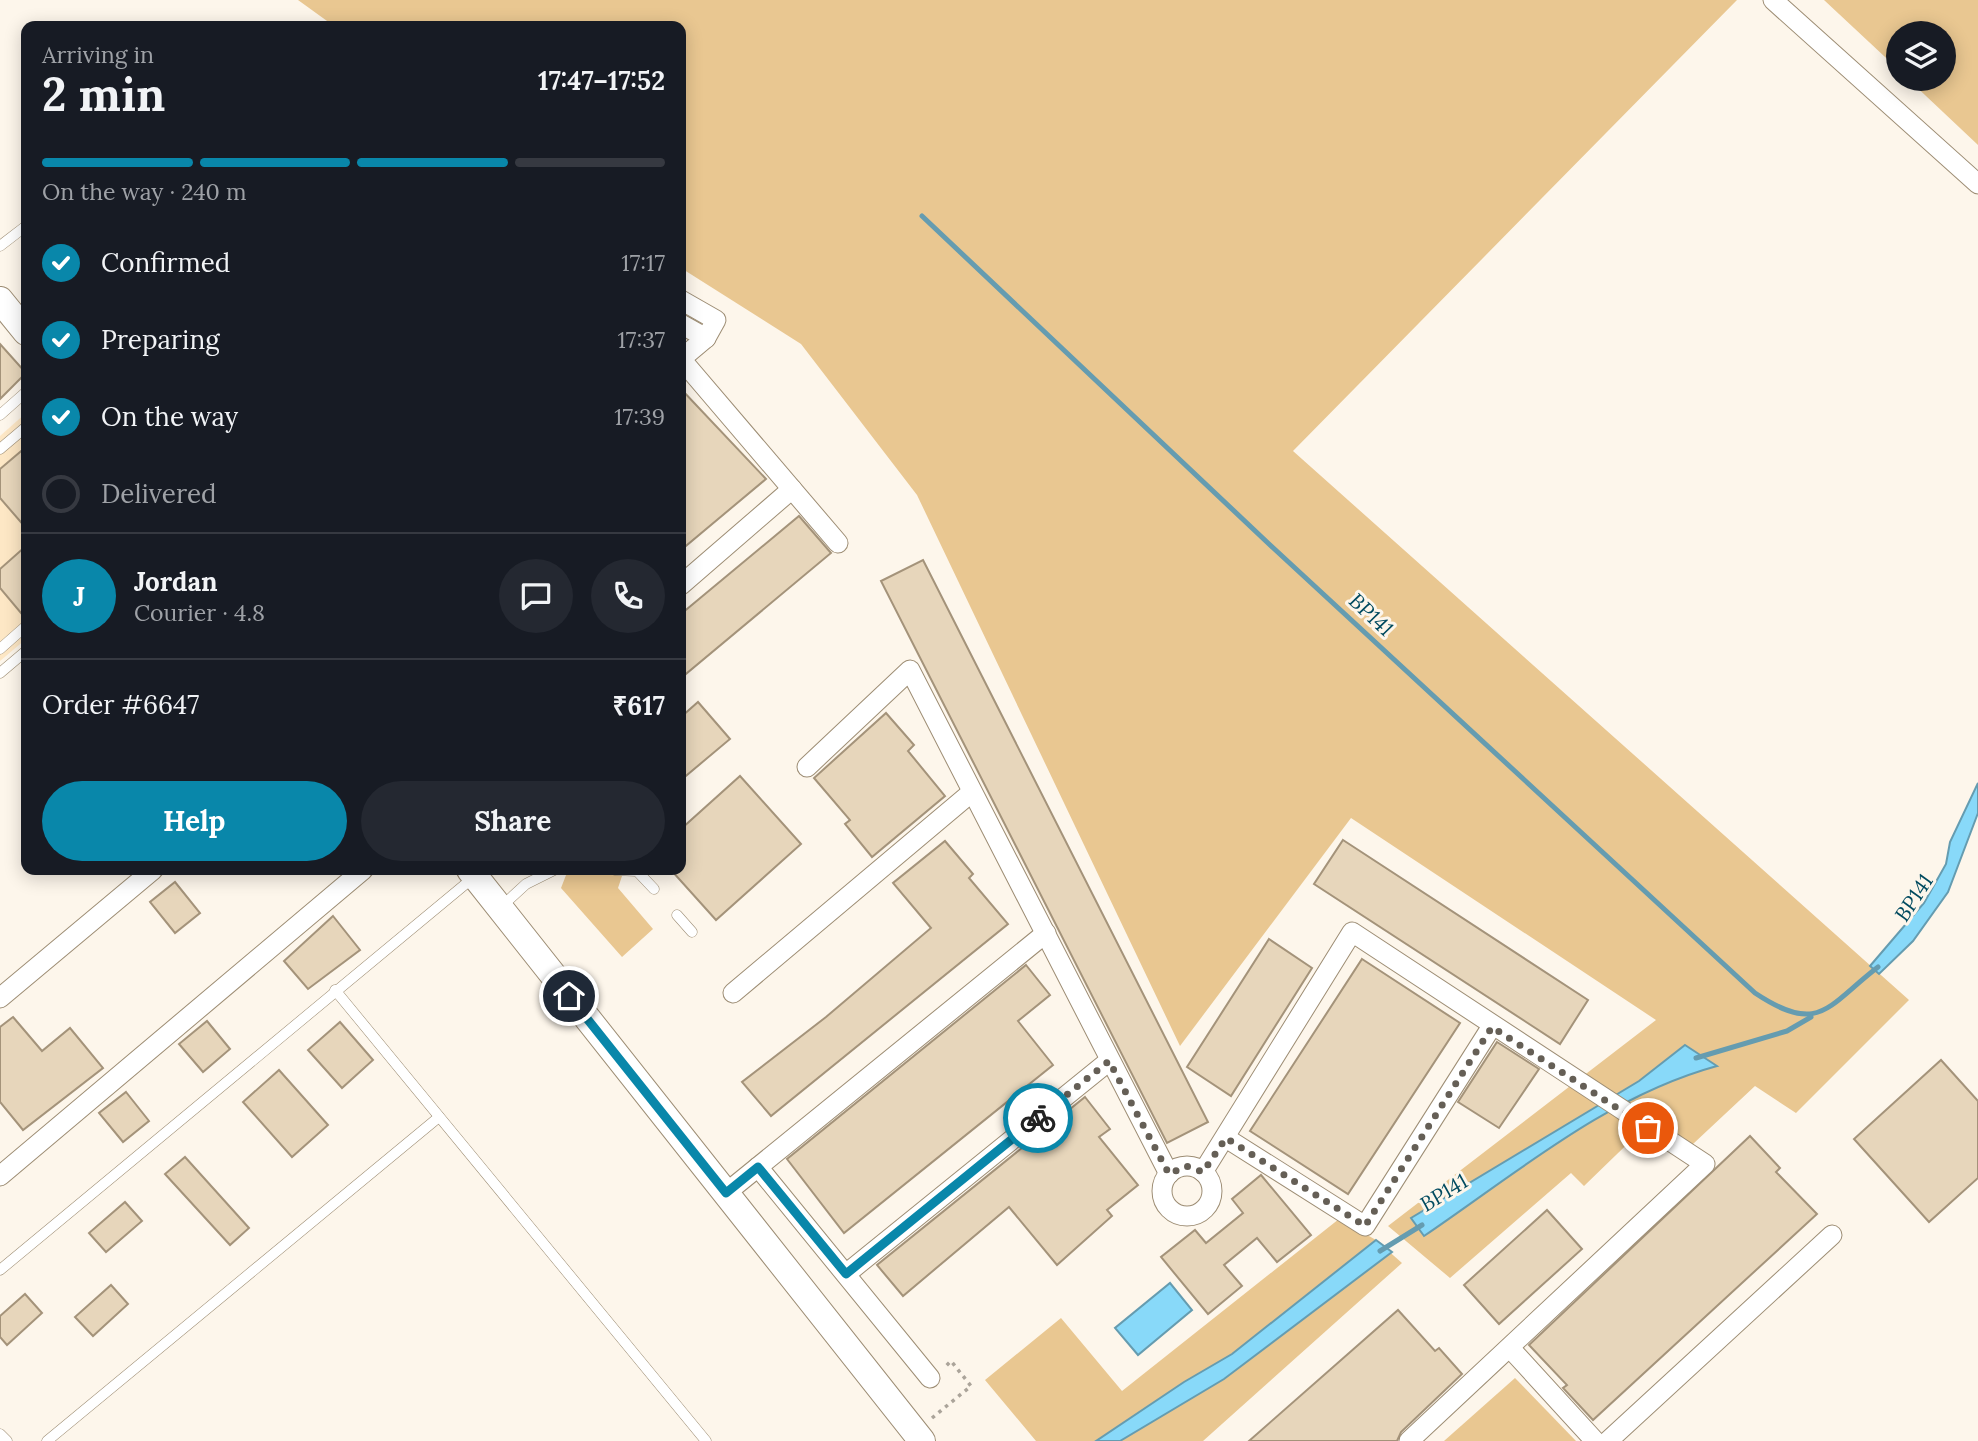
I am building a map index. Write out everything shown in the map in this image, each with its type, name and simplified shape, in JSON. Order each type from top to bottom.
[{"type":"street","points":[[1773,0],[1978,184]]},
{"type":"street","points":[[0,300],[21,321]]},
{"type":"street","points":[[686,303],[716,320],[706,338],[686,355]]},
{"type":"street","points":[[686,327],[706,338]]},
{"type":"street","points":[[686,365],[838,543]]},
{"type":"street","points":[[686,581],[792,489]]},
{"type":"street","points":[[807,767],[910,670],[1169,1174]]},
{"type":"street","points":[[733,993],[972,792]]},
{"type":"street","points":[[0,998],[147,875]]},
{"type":"street","points":[[0,1176],[357,875]]},
{"type":"street","points":[[474,875],[922,1441]]},
{"type":"street","points":[[1203,1172],[1352,932],[1492,1027],[1705,1164],[1409,1441]]},
{"type":"street","points":[[726,1193],[1046,933]]},
{"type":"street","points":[[1226,1138],[1365,1226],[1492,1027]]},
{"type":"street","points":[[846,1274],[1109,1061]]},
{"type":"street","points":[[1186,1166],[1203,1172],[1210,1181],[1212,1196],[1203,1211],[1188,1216],[1172,1212],[1163,1199],[1163,1184],[1169,1174],[1186,1166]]},
{"type":"street","points":[[758,1167],[930,1378]]},
{"type":"street","points":[[1608,1441],[1832,1235]]},
{"type":"street","points":[[1510,1348],[1595,1441]]},
{"type":"lane","points":[[0,246],[21,230]]},
{"type":"lane","points":[[0,415],[21,396]]},
{"type":"lane","points":[[0,449],[21,431]]},
{"type":"lane","points":[[0,649],[21,630]]},
{"type":"lane","points":[[0,673],[21,654]]},
{"type":"lane","points":[[0,1270],[470,875]]},
{"type":"lane","points":[[500,908],[526,884],[544,875]]},
{"type":"lane","points":[[641,875],[654,889]]},
{"type":"lane","points":[[677,915],[692,932]]},
{"type":"lane","points":[[335,990],[706,1441]]},
{"type":"lane","points":[[47,1441],[439,1116]]},
{"type":"lane","points":[[0,1434],[7,1441]]},
{"type":"shaded area","points":[[298,0],[1737,0],[1293,451],[1909,1000],[1796,1113],[1755,1086],[1678,1158],[1648,1124],[1584,1186],[1571,1173],[1450,1278],[1388,1226],[1656,1020],[1351,818],[1180,1046],[917,495],[801,344],[686,271],[686,21],[327,21]]},
{"type":"shaded area","points":[[1824,0],[1978,0],[1978,145],[1921,91],[1956,91],[1956,21],[1886,21],[1886,58]]},
{"type":"shaded area","points":[[21,417],[21,643],[0,661],[0,436]]},
{"type":"shaded area","points":[[566,875],[622,875],[618,888],[653,929],[622,957],[561,888]]},
{"type":"shaded area","points":[[1339,1219],[1376,1240],[1402,1263],[1203,1441],[1036,1441],[985,1380],[1061,1318],[1122,1391]]},
{"type":"shaded area","points":[[1515,1378],[1576,1441],[1444,1441]]},
{"type":"water","points":[[1978,783],[1978,813],[1948,892],[1913,941],[1879,974],[1870,966],[1924,903],[1946,864],[1950,842]]},
{"type":"water","points":[[1685,1045],[1717,1066],[1677,1079],[1600,1116],[1424,1236],[1411,1218],[1639,1081]]},
{"type":"water","points":[[1376,1240],[1392,1252],[1224,1379],[1120,1441],[1096,1441],[1184,1382],[1232,1354]]},
{"type":"water","points":[[1170,1283],[1192,1310],[1138,1355],[1115,1328]]},
{"type":"building","points":[[0,344],[21,367],[21,378],[0,399]]},
{"type":"building","points":[[686,394],[766,479],[686,546]]},
{"type":"building","points":[[21,451],[21,522],[0,498],[0,469]]},
{"type":"building","points":[[799,516],[831,553],[686,674],[686,610]]},
{"type":"building","points":[[21,550],[21,613],[0,588],[0,569]]},
{"type":"building","points":[[923,560],[1208,1122],[1167,1143],[881,581]]},
{"type":"building","points":[[698,702],[730,739],[686,776],[686,713]]},
{"type":"building","points":[[886,713],[914,745],[908,751],[945,796],[872,857],[845,824],[850,820],[814,778]]},
{"type":"building","points":[[740,776],[801,844],[716,920],[676,875],[686,875],[686,825]]},
{"type":"building","points":[[1343,840],[1588,1000],[1560,1044],[1314,884]]},
{"type":"building","points":[[945,841],[973,874],[969,878],[1008,924],[771,1116],[742,1082],[826,1017],[931,928],[893,883]]},
{"type":"building","points":[[175,882],[200,913],[175,933],[150,902]]},
{"type":"building","points":[[333,916],[360,950],[308,989],[284,961]]},
{"type":"building","points":[[1269,939],[1312,968],[1231,1096],[1187,1067]]},
{"type":"building","points":[[1362,959],[1460,1023],[1348,1194],[1250,1131]]},
{"type":"building","points":[[1026,965],[1050,995],[1018,1021],[1053,1065],[844,1233],[787,1159]]},
{"type":"building","points":[[13,1017],[42,1051],[70,1028],[103,1068],[23,1130],[0,1102],[0,1027]]},
{"type":"building","points":[[207,1021],[230,1049],[203,1072],[179,1044]]},
{"type":"building","points":[[340,1022],[373,1060],[342,1088],[308,1050]]},
{"type":"building","points":[[1497,1042],[1539,1069],[1499,1128],[1458,1102]]},
{"type":"building","points":[[1941,1060],[1978,1101],[1978,1178],[1929,1222],[1854,1139]]},
{"type":"building","points":[[279,1070],[328,1125],[292,1157],[243,1102]]},
{"type":"building","points":[[126,1092],[149,1121],[123,1142],[99,1113]]},
{"type":"building","points":[[1085,1097],[1110,1129],[1099,1137],[1138,1185],[1107,1210],[1112,1216],[1057,1265],[1009,1207],[903,1296],[877,1265]]},
{"type":"building","points":[[1750,1136],[1780,1168],[1776,1172],[1817,1214],[1593,1420],[1563,1388],[1567,1385],[1529,1345]]},
{"type":"building","points":[[185,1157],[249,1228],[230,1245],[165,1174]]},
{"type":"building","points":[[1261,1175],[1311,1235],[1277,1262],[1257,1238],[1224,1265],[1242,1286],[1208,1314],[1161,1257],[1195,1230],[1206,1243],[1243,1213],[1232,1199]]},
{"type":"building","points":[[125,1202],[142,1221],[106,1252],[89,1233]]},
{"type":"building","points":[[1547,1210],[1582,1249],[1499,1324],[1464,1285]]},
{"type":"building","points":[[111,1285],[128,1304],[93,1336],[75,1317]]},
{"type":"building","points":[[25,1294],[42,1313],[7,1345],[0,1337],[0,1316]]},
{"type":"building","points":[[1398,1310],[1435,1351],[1439,1348],[1462,1374],[1401,1432],[1397,1441],[1249,1441]]},
{"type":"waterway","name":"BP141","points":[[922,216],[1269,544],[1755,993],[1794,1013],[1809,1014],[1834,1004],[1878,967]]},
{"type":"waterway","name":"BP141","points":[[1696,1058],[1787,1031],[1811,1017]]},
{"type":"waterway","name":"BP141","points":[[1380,1251],[1422,1225]]},
{"type":"way so far","points":[[1038,1118],[1109,1061],[1169,1174],[1186,1166],[1203,1172],[1226,1138],[1365,1226],[1492,1027],[1648,1128]]},
{"type":"route","points":[[569,996],[726,1193],[758,1167],[846,1274],[1038,1118]]}]
